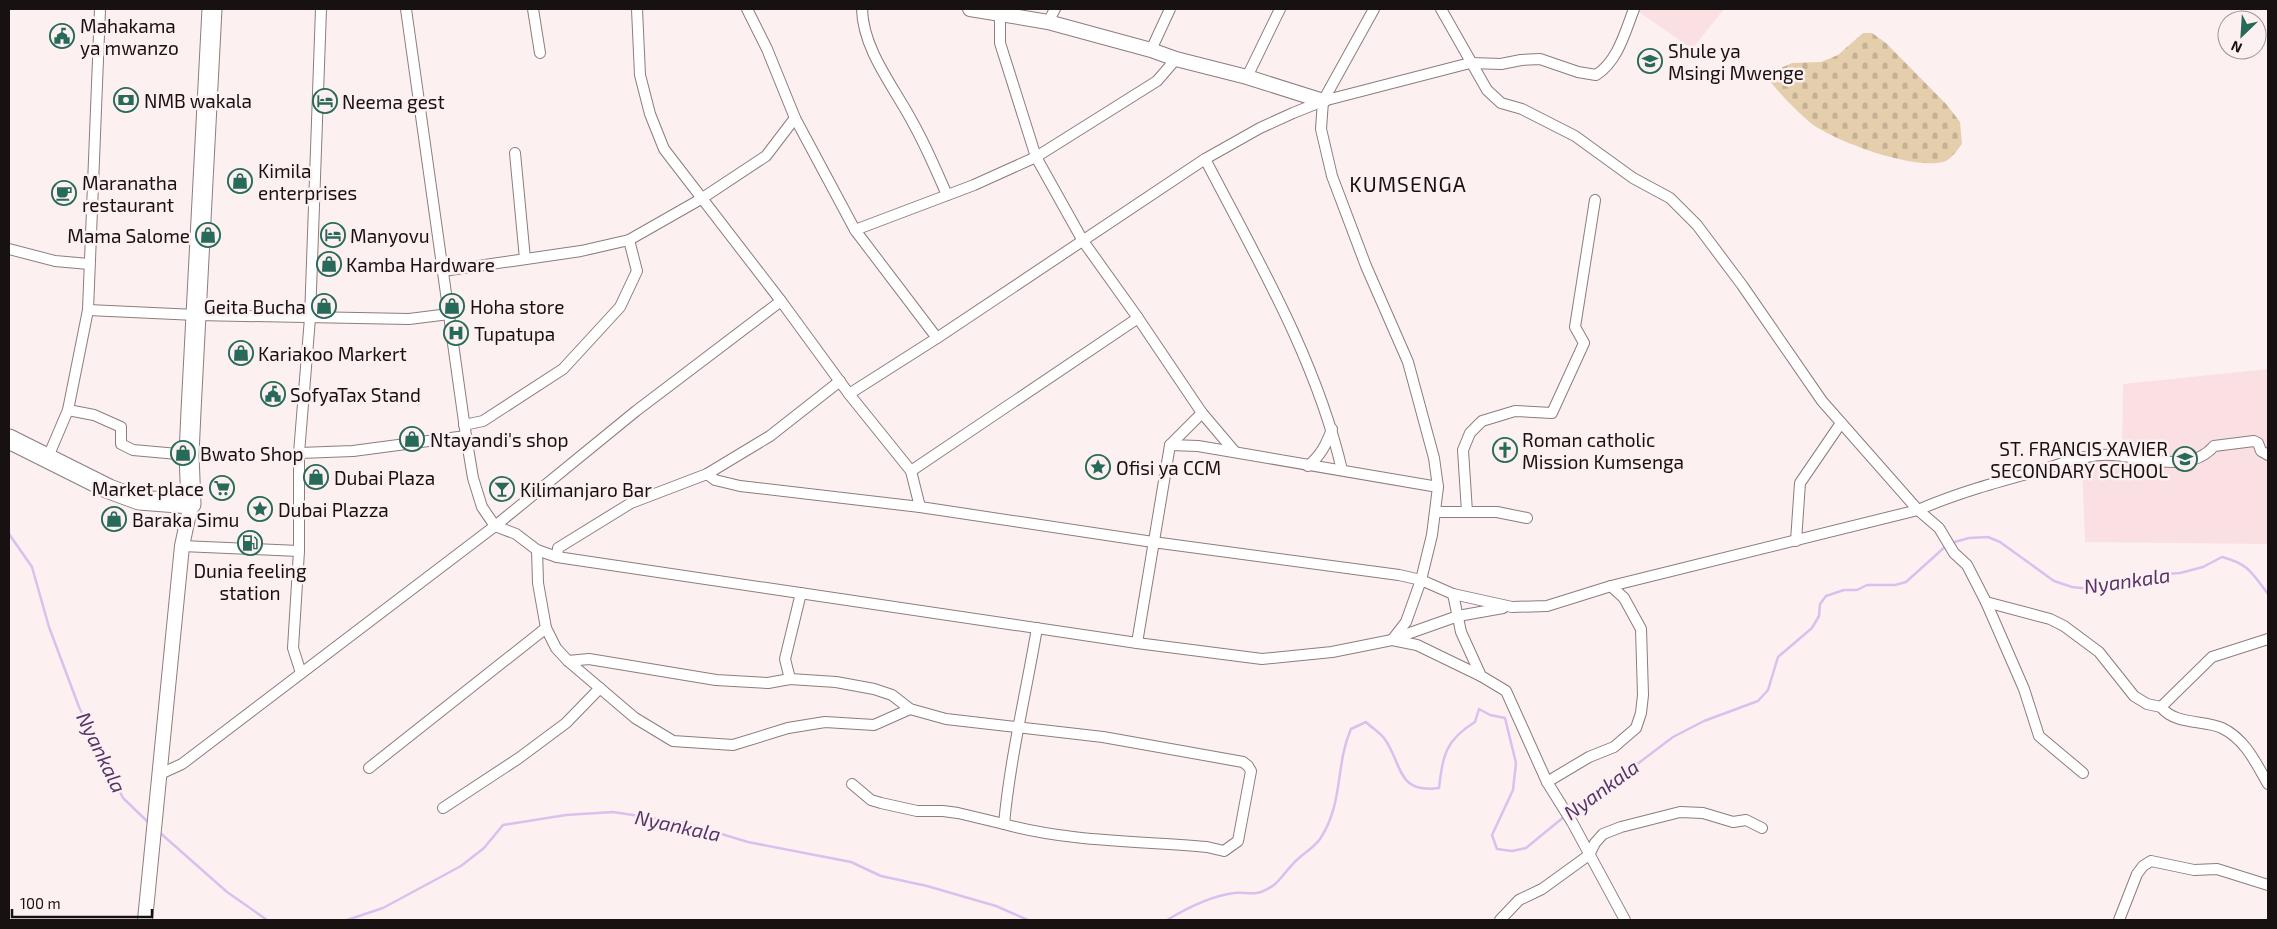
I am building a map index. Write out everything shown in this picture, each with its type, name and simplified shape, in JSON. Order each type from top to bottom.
[{"type":"highway","points":[[9,440],[109,489],[138,500],[191,504],[189,455],[212,9]]},
{"type":"main road","points":[[970,9],[1000,14],[1051,15],[1176,59],[1248,77],[1323,101]]},
{"type":"main road","points":[[145,920],[182,546],[191,504]]},
{"type":"street","points":[[48,458],[68,410],[88,310],[100,9]]},
{"type":"street","points":[[301,673],[293,648],[299,551],[299,453],[310,318],[321,9]]},
{"type":"street","points":[[406,9],[473,478],[482,507],[495,526],[516,534],[537,550],[557,558],[1137,643],[1262,659],[1332,652],[1392,640],[1458,616],[1512,607],[1547,606],[1611,586],[1918,510],[1960,493],[2077,459],[2101,454],[2154,462],[2196,460],[2208,454],[2214,446],[2254,441],[2258,443],[2261,451],[2268,454]]},
{"type":"street","points":[[533,9],[540,53]]},
{"type":"street","points":[[637,9],[640,74],[650,114],[664,149],[849,394],[911,471],[920,507]]},
{"type":"street","points":[[747,9],[767,49],[795,118],[855,230],[937,338]]},
{"type":"street","points":[[862,9],[863,25],[881,67],[927,148],[947,195]]},
{"type":"street","points":[[1150,50],[1170,9]]},
{"type":"street","points":[[1248,77],[1280,9]]},
{"type":"street","points":[[1374,9],[1323,101],[1321,130],[1332,176],[1366,266],[1408,362],[1434,458],[1438,487],[1436,512],[1420,580],[1406,622],[1392,640]]},
{"type":"street","points":[[1441,9],[1487,90],[1501,103],[1522,109],[1574,136],[1633,178],[1670,198],[1697,225],[1742,285],[1822,401],[1918,510],[1939,528],[1954,554],[1967,565],[1986,602],[2024,689],[2039,736],[2083,774]]},
{"type":"street","points":[[849,394],[937,338],[1204,159],[1260,128],[1323,101],[1470,63],[1494,64],[1540,60],[1578,72],[1596,75],[1608,68],[1621,43],[1634,9]]},
{"type":"street","points":[[1000,14],[1000,43],[1036,157],[1083,241],[1202,413],[1235,452]]},
{"type":"street","points":[[855,230],[947,195],[1036,157],[1157,81],[1176,59]]},
{"type":"street","points":[[443,271],[581,251],[629,240],[701,199],[766,156],[795,118]]},
{"type":"street","points":[[515,153],[525,259]]},
{"type":"street","points":[[1204,159],[1290,324],[1332,428],[1342,470]]},
{"type":"street","points":[[1468,512],[1464,450],[1470,433],[1482,422],[1515,411],[1552,413],[1584,343],[1575,328],[1595,200]]},
{"type":"street","points":[[464,425],[483,421],[563,369],[620,307],[637,271],[629,240]]},
{"type":"street","points":[[9,249],[55,261],[89,264]]},
{"type":"street","points":[[158,775],[182,764],[495,526],[636,411],[780,301]]},
{"type":"street","points":[[88,310],[196,315],[409,320],[449,314]]},
{"type":"street","points":[[911,471],[1138,318]]},
{"type":"street","points":[[557,558],[558,548],[631,503],[707,474],[770,436],[840,381]]},
{"type":"street","points":[[68,410],[94,415],[121,427],[120,444],[133,450],[189,455]]},
{"type":"street","points":[[1137,643],[1170,445],[1202,413]]},
{"type":"street","points":[[1796,541],[1800,483],[1840,423]]},
{"type":"street","points":[[1308,466],[1317,459],[1326,447],[1332,428]]},
{"type":"street","points":[[299,453],[353,451],[466,436]]},
{"type":"street","points":[[1170,445],[1198,446],[1438,487]]},
{"type":"street","points":[[707,474],[715,480],[740,486],[920,507],[1420,580],[1453,594],[1512,607]]},
{"type":"street","points":[[1436,512],[1498,512],[1528,518]]},
{"type":"street","points":[[182,546],[299,551]]},
{"type":"street","points":[[537,550],[538,583],[546,628],[556,648],[568,662],[635,718],[673,741],[733,745],[788,728],[825,722],[874,725],[910,709]]},
{"type":"street","points":[[1547,782],[1589,757],[1614,747],[1636,728],[1641,714],[1644,695],[1641,629],[1624,598],[1611,586]]},
{"type":"street","points":[[790,679],[785,659],[801,593]]},
{"type":"street","points":[[1453,594],[1461,632],[1481,676]]},
{"type":"street","points":[[1986,602],[2050,620],[2064,626],[2099,652],[2134,696],[2147,704],[2161,707],[2164,711],[2176,717],[2222,728],[2242,742],[2268,784]]},
{"type":"street","points":[[369,768],[546,628]]},
{"type":"street","points":[[1004,824],[1006,799],[1037,628]]},
{"type":"street","points":[[2161,707],[2212,657],[2268,639]]},
{"type":"street","points":[[1392,640],[1416,645],[1481,676],[1506,691],[1547,782],[1572,822],[1625,920]]},
{"type":"street","points":[[568,662],[589,659],[716,680],[768,683],[790,679],[836,682],[874,689],[892,695],[910,709],[946,719],[1104,737],[1243,762],[1250,771],[1238,841],[1224,851],[1207,847],[1097,839],[1025,830],[958,813],[918,811],[871,800],[852,784]]},
{"type":"street","points":[[443,808],[519,758],[566,724],[600,688]]},
{"type":"street","points":[[1500,920],[1519,900],[1542,889],[1589,855],[1595,843],[1603,834],[1621,827],[1680,812],[1703,813],[1733,822],[1746,820],[1762,828]]},
{"type":"street","points":[[2119,920],[2137,874],[2142,866],[2150,861],[2194,870],[2217,869],[2268,885]]},
{"type":"shaded area","points":[[1635,9],[1724,9],[1692,49]]},
{"type":"shaded area","name":"ST. FRANCIS XAVIER SECONDARY SCHOOL","points":[[2268,369],[2268,544],[2085,542],[2082,463],[2122,455],[2123,384]]},
{"type":"green space","points":[[1863,33],[1872,33],[1886,43],[1947,105],[1960,122],[1962,144],[1948,160],[1933,163],[1898,159],[1839,139],[1812,124],[1800,114],[1769,80],[1772,72],[1792,63],[1821,62],[1838,55]]},
{"type":"waterway","name":"Nyankala","points":[[9,534],[32,567],[49,627],[79,707],[123,798],[150,824]]},
{"type":"waterway","name":"Nyankala","points":[[1951,543],[1969,538],[1988,537],[2000,542],[2054,581],[2072,587],[2090,589],[2154,575],[2180,573],[2203,567],[2222,557],[2238,563],[2249,570],[2268,594]]},
{"type":"waterway","name":"Nyankala","points":[[1569,812],[1612,778],[1632,768],[1673,737],[1704,721],[1758,701],[1768,690],[1778,657],[1812,628],[1819,616],[1820,604],[1826,596],[1844,590],[1857,590],[1867,585],[1895,585],[1906,582],[1946,546]]},
{"type":"waterway","name":"Nyankala","points":[[1167,920],[1191,907],[1216,897],[1234,893],[1258,893],[1276,884],[1295,861],[1317,843],[1328,825],[1333,812],[1343,756],[1351,729],[1366,722],[1384,738],[1402,775],[1408,782],[1425,789],[1439,788],[1444,758],[1451,742],[1457,735],[1475,722],[1479,709],[1490,715],[1505,718],[1516,763],[1513,790],[1492,835],[1497,849],[1512,851],[1526,848],[1565,816]]},
{"type":"waterway","name":"Nyankala","points":[[347,920],[383,908],[461,866],[484,848],[503,825],[566,815],[613,812],[685,823],[748,842],[851,862],[881,876],[927,886],[996,906],[1028,920]]},
{"type":"waterway","name":"Nyankala","points":[[158,831],[227,892],[267,920]]},
{"type":"place","name":"Mahakama ya mwanzo","points":[[62,36]]},
{"type":"place","name":"Shule ya Msingi Mwenge","points":[[1650,61]]},
{"type":"place","name":"NMB wakala","points":[[126,100]]},
{"type":"place","name":"Neema gest","points":[[325,101]]},
{"type":"place","name":"Kimila enterprises","points":[[240,181]]},
{"type":"place","name":"Maranatha restaurant","points":[[64,193]]},
{"type":"place","name":"Mama Salome","points":[[208,235]]},
{"type":"place","name":"Manyovu","points":[[333,235]]},
{"type":"place","name":"Kamba Hardware","points":[[329,264]]},
{"type":"place","name":"Geita Bucha","points":[[324,306]]},
{"type":"place","name":"Hoha store","points":[[452,306]]},
{"type":"place","name":"Tupatupa","points":[[456,333]]},
{"type":"place","name":"Kariakoo Markert","points":[[241,353]]},
{"type":"place","name":"SofyaTax Stand","points":[[273,394]]},
{"type":"place","name":"Ntayandi's shop","points":[[412,439]]},
{"type":"place","name":"Roman catholic Mission Kumsenga","points":[[1505,450]]},
{"type":"place","name":"Bwato Shop","points":[[183,453]]},
{"type":"place","name":"ST. FRANCIS XAVIER SECONDARY SCHOOL","points":[[2185,459]]},
{"type":"place","name":"Ofisi ya CCM","points":[[1098,467]]},
{"type":"place","name":"Dubai Plaza","points":[[316,477]]},
{"type":"place","name":"Market place","points":[[222,488]]},
{"type":"place","name":"Kilimanjaro Bar","points":[[502,489]]},
{"type":"place","name":"Dubai Plazza","points":[[260,509]]},
{"type":"place","name":"Baraka Simu","points":[[114,519]]},
{"type":"place","name":"Dunia feeling station","points":[[250,543]]},
{"type":"district","name":"KUMSENGA","points":[[1408,183]]}]
